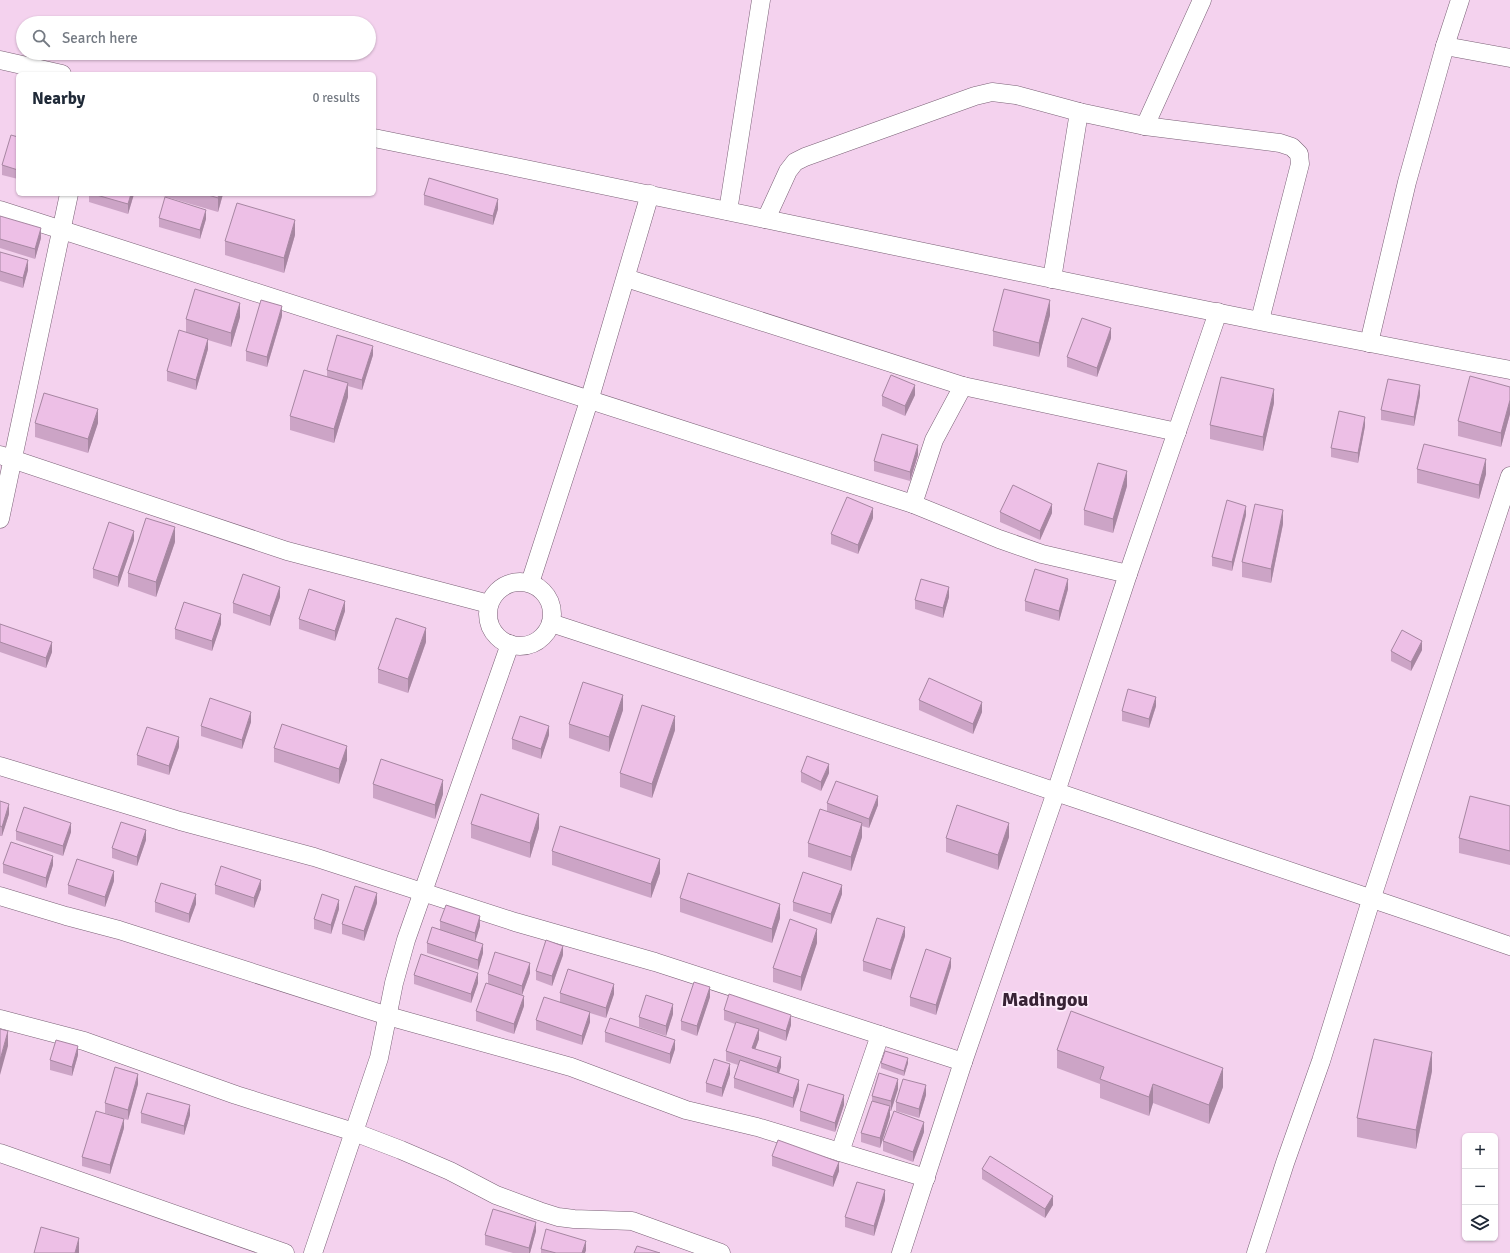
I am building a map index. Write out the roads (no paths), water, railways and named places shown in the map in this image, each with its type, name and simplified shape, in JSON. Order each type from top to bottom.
[{"type":"street","points":[[728,211],[761,0]]},
{"type":"street","points":[[1144,126],[1202,0]]},
{"type":"street","points":[[1369,343],[1407,182],[1445,46],[1460,0]]},
{"type":"street","points":[[1445,46],[1510,58]]},
{"type":"street","points":[[0,60],[53,72]]},
{"type":"street","points":[[766,219],[788,171],[795,162],[805,157],[975,96],[992,92],[1016,95],[1079,112],[1144,126],[1280,143],[1292,147],[1299,154],[1300,164],[1260,320]]},
{"type":"street","points":[[1052,279],[1079,112]]},
{"type":"street","points":[[376,138],[650,194],[1052,279],[1510,370]]},
{"type":"street","points":[[530,584],[589,401],[650,194]]},
{"type":"street","points":[[0,519],[6,457],[62,230],[69,196]]},
{"type":"street","points":[[0,210],[589,401],[913,504],[999,539],[1042,554],[1128,574]]},
{"type":"street","points":[[626,278],[963,386],[1177,432]]},
{"type":"street","points":[[901,1253],[963,1062],[1218,312]]},
{"type":"street","points":[[913,504],[934,440],[963,386]]},
{"type":"street","points":[[6,457],[286,551],[489,604]]},
{"type":"street","points":[[1256,1253],[1285,1163],[1321,1061],[1372,897],[1510,476]]},
{"type":"street","points":[[520,582],[530,584],[538,587],[549,599],[552,615],[551,623],[542,637],[535,642],[519,645],[510,644],[501,639],[494,632],[490,624],[488,614],[489,604],[494,595],[501,588],[520,582]]},
{"type":"street","points":[[551,623],[730,681],[1056,792],[1372,897],[1510,946]]},
{"type":"street","points":[[313,1253],[379,1058],[398,968],[423,891],[510,644]]},
{"type":"street","points":[[0,766],[180,821],[314,857],[515,922],[655,962],[963,1062]]},
{"type":"street","points":[[0,896],[119,930],[388,1016],[571,1067],[686,1110],[763,1129],[926,1178]]},
{"type":"street","points":[[0,1019],[84,1041],[236,1094],[354,1132],[450,1171],[496,1195],[539,1211],[558,1217],[574,1219],[632,1222],[721,1253]]},
{"type":"street","points":[[840,1152],[880,1035]]},
{"type":"street","points":[[0,1153],[285,1253]]},
{"type":"district","name":"Madingou","points":[[1045,999]]}]
